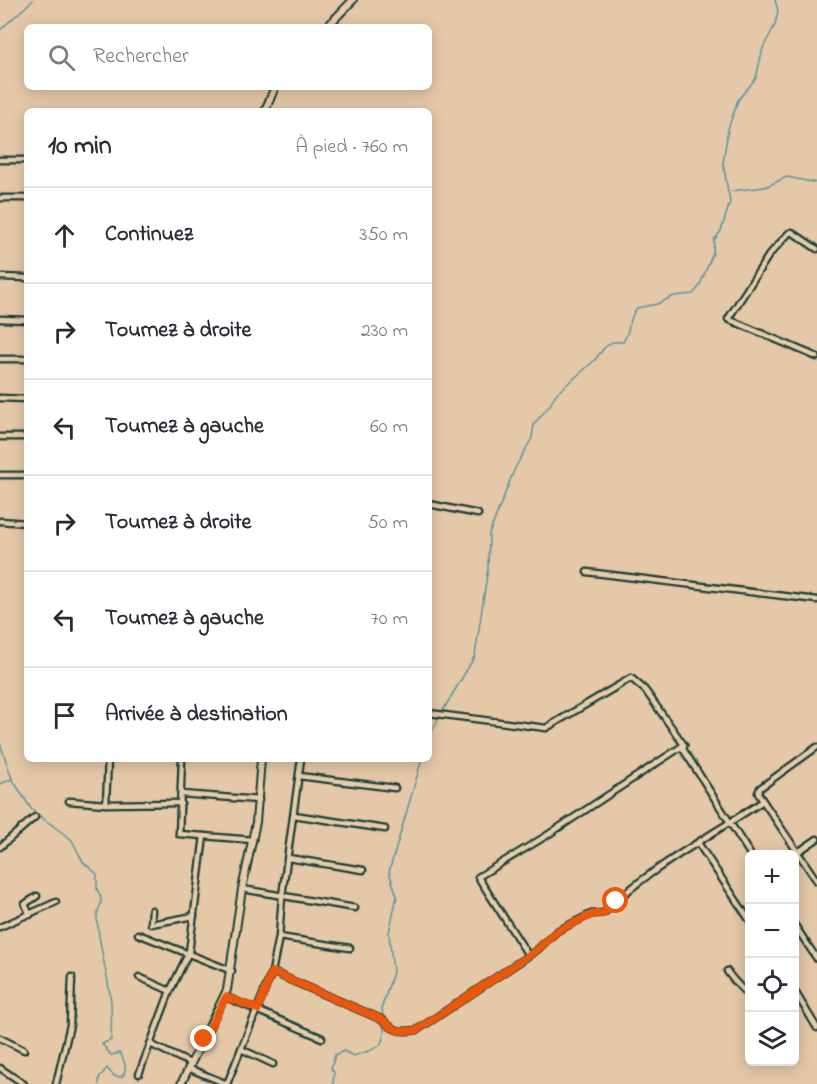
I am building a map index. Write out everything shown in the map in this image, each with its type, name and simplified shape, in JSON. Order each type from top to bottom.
[{"type":"street","points":[[330,24],[353,0]]},
{"type":"street","points":[[266,108],[274,90]]},
{"type":"street","points":[[0,160],[24,160]]},
{"type":"street","points":[[0,198],[24,198]]},
{"type":"street","points":[[817,249],[792,232],[789,233],[769,255],[728,319],[817,357]]},
{"type":"street","points":[[0,277],[24,278]]},
{"type":"street","points":[[0,320],[24,320]]},
{"type":"street","points":[[0,359],[24,359]]},
{"type":"street","points":[[0,398],[24,399]]},
{"type":"street","points":[[0,437],[24,437]]},
{"type":"street","points":[[0,476],[24,475]]},
{"type":"street","points":[[432,505],[478,514]]},
{"type":"street","points":[[0,521],[24,523]]},
{"type":"street","points":[[587,572],[817,600]]},
{"type":"street","points":[[432,713],[546,728],[632,678],[645,690],[684,745],[683,749],[747,850]]},
{"type":"street","points":[[528,955],[478,877],[546,836],[684,745]]},
{"type":"street","points":[[797,850],[758,793],[760,788],[817,747]]},
{"type":"street","points":[[105,804],[108,762]]},
{"type":"street","points":[[182,762],[179,834],[254,840]]},
{"type":"street","points":[[181,1084],[226,997],[232,971],[242,889],[254,840],[261,762]]},
{"type":"street","points":[[150,1044],[227,1084],[272,972],[279,937],[282,896],[301,762]]},
{"type":"street","points":[[299,776],[395,788]]},
{"type":"street","points":[[182,794],[259,800]]},
{"type":"street","points":[[69,801],[105,804],[181,803]]},
{"type":"street","points":[[272,972],[383,1020],[391,1029],[402,1032],[417,1030],[537,950],[557,931],[591,915],[604,913],[616,901],[698,843],[763,801]]},
{"type":"street","points":[[294,815],[385,829]]},
{"type":"street","points":[[0,847],[35,817]]},
{"type":"street","points":[[139,1074],[170,991],[189,952],[204,836]]},
{"type":"street","points":[[799,851],[817,839]]},
{"type":"street","points":[[698,843],[745,914]]},
{"type":"street","points":[[799,854],[817,882]]},
{"type":"street","points":[[288,858],[363,870]]},
{"type":"street","points":[[242,889],[355,908]]},
{"type":"street","points":[[30,915],[26,904],[37,896]]},
{"type":"street","points":[[0,927],[56,902]]},
{"type":"street","points":[[152,910],[151,924],[194,916]]},
{"type":"street","points":[[799,930],[817,959]]},
{"type":"street","points":[[138,934],[189,952],[232,971]]},
{"type":"street","points":[[279,937],[350,948]]},
{"type":"street","points":[[727,972],[735,985],[745,991]]},
{"type":"street","points":[[56,1084],[70,1025],[72,977]]},
{"type":"street","points":[[139,977],[170,991]]},
{"type":"street","points":[[226,997],[322,1038]]},
{"type":"street","points":[[799,998],[817,1028]]},
{"type":"street","points":[[0,1038],[24,1050]]},
{"type":"street","points":[[241,1049],[273,1064]]},
{"type":"street","points":[[0,1068],[24,1084]]},
{"type":"waterway","points":[[0,30],[33,0]]},
{"type":"waterway","points":[[442,712],[475,656],[488,568],[489,534],[515,468],[532,438],[534,424],[556,394],[594,361],[604,348],[612,342],[623,342],[637,308],[657,304],[674,296],[693,294],[699,287],[713,253],[714,240],[721,231],[730,202],[723,163],[728,129],[738,100],[756,78],[763,48],[775,25],[778,10],[775,0]]},
{"type":"waterway","points":[[731,191],[765,187],[787,177],[817,183]]},
{"type":"waterway","points":[[432,731],[440,716]]},
{"type":"waterway","points":[[0,743],[12,779],[32,810],[72,840],[83,862],[97,874],[97,889],[101,899],[97,914],[98,928],[111,1008],[111,1040],[102,1044],[111,1055],[120,1053],[125,1068],[122,1077],[114,1076],[107,1068],[99,1078],[99,1084]]},
{"type":"waterway","points":[[383,1019],[382,1007],[393,972],[389,933],[397,896],[389,872],[421,762]]},
{"type":"waterway","points":[[0,784],[12,779]]},
{"type":"waterway","points":[[333,1084],[334,1072],[331,1069],[335,1055],[344,1051],[353,1056],[377,1048],[383,1040],[384,1024]]},
{"type":"route","points":[[204,1039],[226,997],[258,1009],[272,972],[339,999],[362,1013],[383,1020],[391,1029],[402,1032],[417,1030],[537,950],[557,931],[591,915],[604,913],[616,901]]}]
